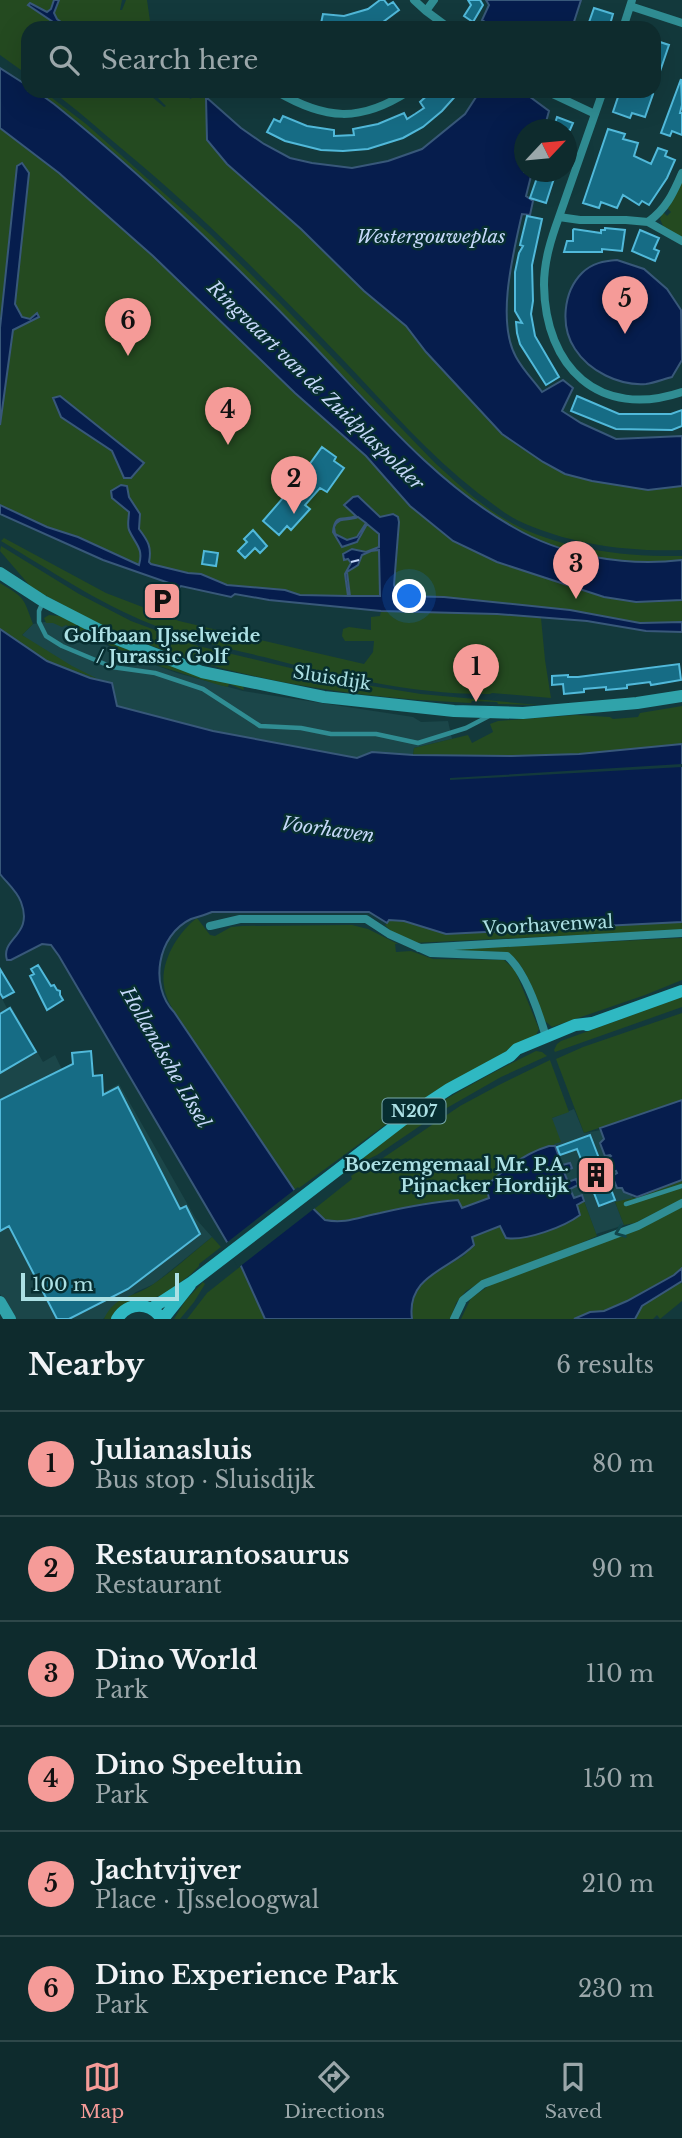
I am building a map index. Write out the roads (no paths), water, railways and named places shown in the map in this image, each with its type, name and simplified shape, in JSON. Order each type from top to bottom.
[{"type":"main road","name":"N207","points":[[510,1056],[520,1055],[592,1023],[682,990]]},
{"type":"main road","name":"N207","points":[[152,1308],[192,1282],[326,1177],[428,1102],[510,1056],[517,1049],[575,1025],[592,1023]]},
{"type":"main road","name":"N207","points":[[117,1319],[132,1307],[144,1306],[152,1308],[163,1319],[192,1282]]},
{"type":"street","points":[[414,0],[440,21]]},
{"type":"street","points":[[426,11],[434,0]]},
{"type":"street","points":[[625,21],[631,3],[682,23]]},
{"type":"street","points":[[289,98],[328,114],[361,112],[397,98]]},
{"type":"street","points":[[561,98],[595,114]]},
{"type":"street","points":[[601,98],[548,250],[544,283],[546,315],[553,341],[566,364],[592,388],[621,398],[653,399],[682,391]]},
{"type":"street","points":[[648,222],[659,215],[671,200],[682,173]]},
{"type":"street","points":[[559,217],[648,222],[682,241]]},
{"type":"street","name":"Sluisdijk","points":[[0,573],[43,601],[119,640],[202,672],[324,697],[454,711],[497,712],[637,704],[682,696]]},
{"type":"street","name":"Voorhavenwal","points":[[210,926],[240,919],[366,919],[416,948],[439,954],[507,956],[516,963],[523,976],[546,1037]]},
{"type":"street","name":"Voorhavenwal","points":[[416,948],[682,933]]},
{"type":"street","points":[[454,1319],[463,1300],[483,1284],[638,1226],[682,1203]]},
{"type":"street","points":[[0,1302],[10,1319]]},
{"type":"lane","points":[[43,601],[39,622],[46,636],[62,646],[112,667],[155,673],[204,689],[260,726],[301,728],[331,734],[376,734],[418,743],[466,728],[497,712]]},
{"type":"lane","points":[[626,1204],[682,1186]]},
{"type":"water","points":[[54,0],[59,0],[54,13],[60,21],[52,21],[28,5],[30,3],[47,12]]},
{"type":"water","points":[[486,0],[581,0],[574,21],[484,21],[489,5]]},
{"type":"water","name":"Ringvaart van de Zuidplaspolder","points":[[0,68],[21,82],[21,98],[46,98],[54,104],[184,217],[306,338],[403,440],[455,487],[513,527],[573,552],[639,562],[682,560],[682,600],[636,602],[604,597],[497,562],[453,541],[410,506],[366,456],[295,393],[153,256],[59,173],[0,128]]},
{"type":"water","name":"Westergouweplas","points":[[206,98],[241,128],[290,158],[352,168],[388,161],[422,149],[465,114],[475,98],[531,98],[549,111],[547,119],[514,119],[514,182],[530,182],[526,196],[533,201],[530,215],[522,214],[514,248],[507,306],[510,342],[516,357],[542,392],[563,380],[573,388],[562,411],[581,423],[616,439],[682,436],[682,486],[648,490],[565,474],[502,434],[426,352],[406,326],[364,291],[301,229],[227,164],[207,140]]},
{"type":"water","points":[[22,163],[29,173],[15,304],[22,317],[30,319],[37,313],[39,317],[13,330],[0,425],[0,328],[17,166]]},
{"type":"water","points":[[617,260],[644,269],[667,289],[681,310],[682,360],[672,377],[646,384],[615,380],[588,364],[570,340],[566,320],[567,300],[576,281],[594,265]]},
{"type":"water","points":[[60,396],[144,463],[131,478],[124,478],[112,451],[61,417],[53,398]]},
{"type":"water","points":[[121,485],[127,486],[129,497],[140,514],[139,529],[148,544],[151,564],[201,574],[227,585],[285,590],[300,595],[348,596],[345,574],[351,563],[348,559],[344,560],[343,554],[352,549],[366,552],[379,547],[379,534],[367,524],[357,542],[342,547],[333,532],[334,526],[338,519],[356,516],[344,505],[358,496],[380,517],[393,514],[398,517],[394,585],[399,596],[444,597],[570,610],[640,623],[682,622],[682,632],[646,631],[587,621],[497,614],[381,611],[235,594],[231,597],[181,586],[177,590],[170,587],[169,583],[103,560],[0,514],[0,505],[139,565],[140,550],[128,528],[129,512],[112,498],[111,491]],"holes":[[[358,517],[366,523],[357,537],[347,540],[335,534],[336,523]],[[379,550],[380,596],[350,596],[347,572],[358,565],[362,555]]]},
{"type":"water","points":[[0,629],[47,661],[90,678],[112,683],[117,706],[213,731],[357,758],[372,752],[512,756],[579,754],[682,744],[682,922],[446,934],[404,921],[389,920],[387,923],[369,912],[212,912],[191,919],[179,927],[170,937],[160,962],[161,989],[166,1001],[295,1191],[325,1220],[346,1221],[419,1205],[458,1200],[462,1208],[489,1198],[486,1186],[523,1157],[549,1146],[555,1146],[562,1165],[570,1163],[572,1168],[564,1172],[568,1182],[576,1179],[578,1185],[570,1189],[574,1198],[582,1195],[584,1201],[577,1205],[580,1215],[534,1235],[506,1238],[500,1226],[472,1237],[474,1245],[432,1275],[416,1292],[412,1304],[412,1319],[265,1319],[241,1266],[59,956],[51,945],[42,944],[7,960],[8,946],[20,929],[24,913],[17,894],[0,874]]},
{"type":"water","points":[[682,1100],[682,1180],[637,1197],[617,1188],[612,1176],[617,1173],[611,1172],[606,1160],[611,1156],[605,1156],[600,1143],[604,1139],[600,1128]]},
{"type":"water","points":[[682,1268],[682,1281],[642,1306],[635,1319],[574,1319],[627,1301]]},
{"type":"place","name":"Jachtvijver","points":[[625,334]]},
{"type":"place","name":"Dino Experience Park","points":[[128,356]]},
{"type":"place","name":"Dino Speeltuin","points":[[228,445]]},
{"type":"place","name":"Restaurantosaurus","points":[[294,514]]},
{"type":"place","name":"Dino World","points":[[576,599]]},
{"type":"place","name":"Golfbaan IJsselweide / Jurassic Golf","points":[[162,601]]},
{"type":"place","name":"Julianasluis","points":[[476,702]]},
{"type":"place","name":"Boezemgemaal Mr. P.A. Pijnacker Hordijk","points":[[596,1175]]},
{"type":"water label","name":"Voorhaven","points":[[328,829]]},
{"type":"water label","name":"Hollandsche IJssel","points":[[166,1057]]}]
